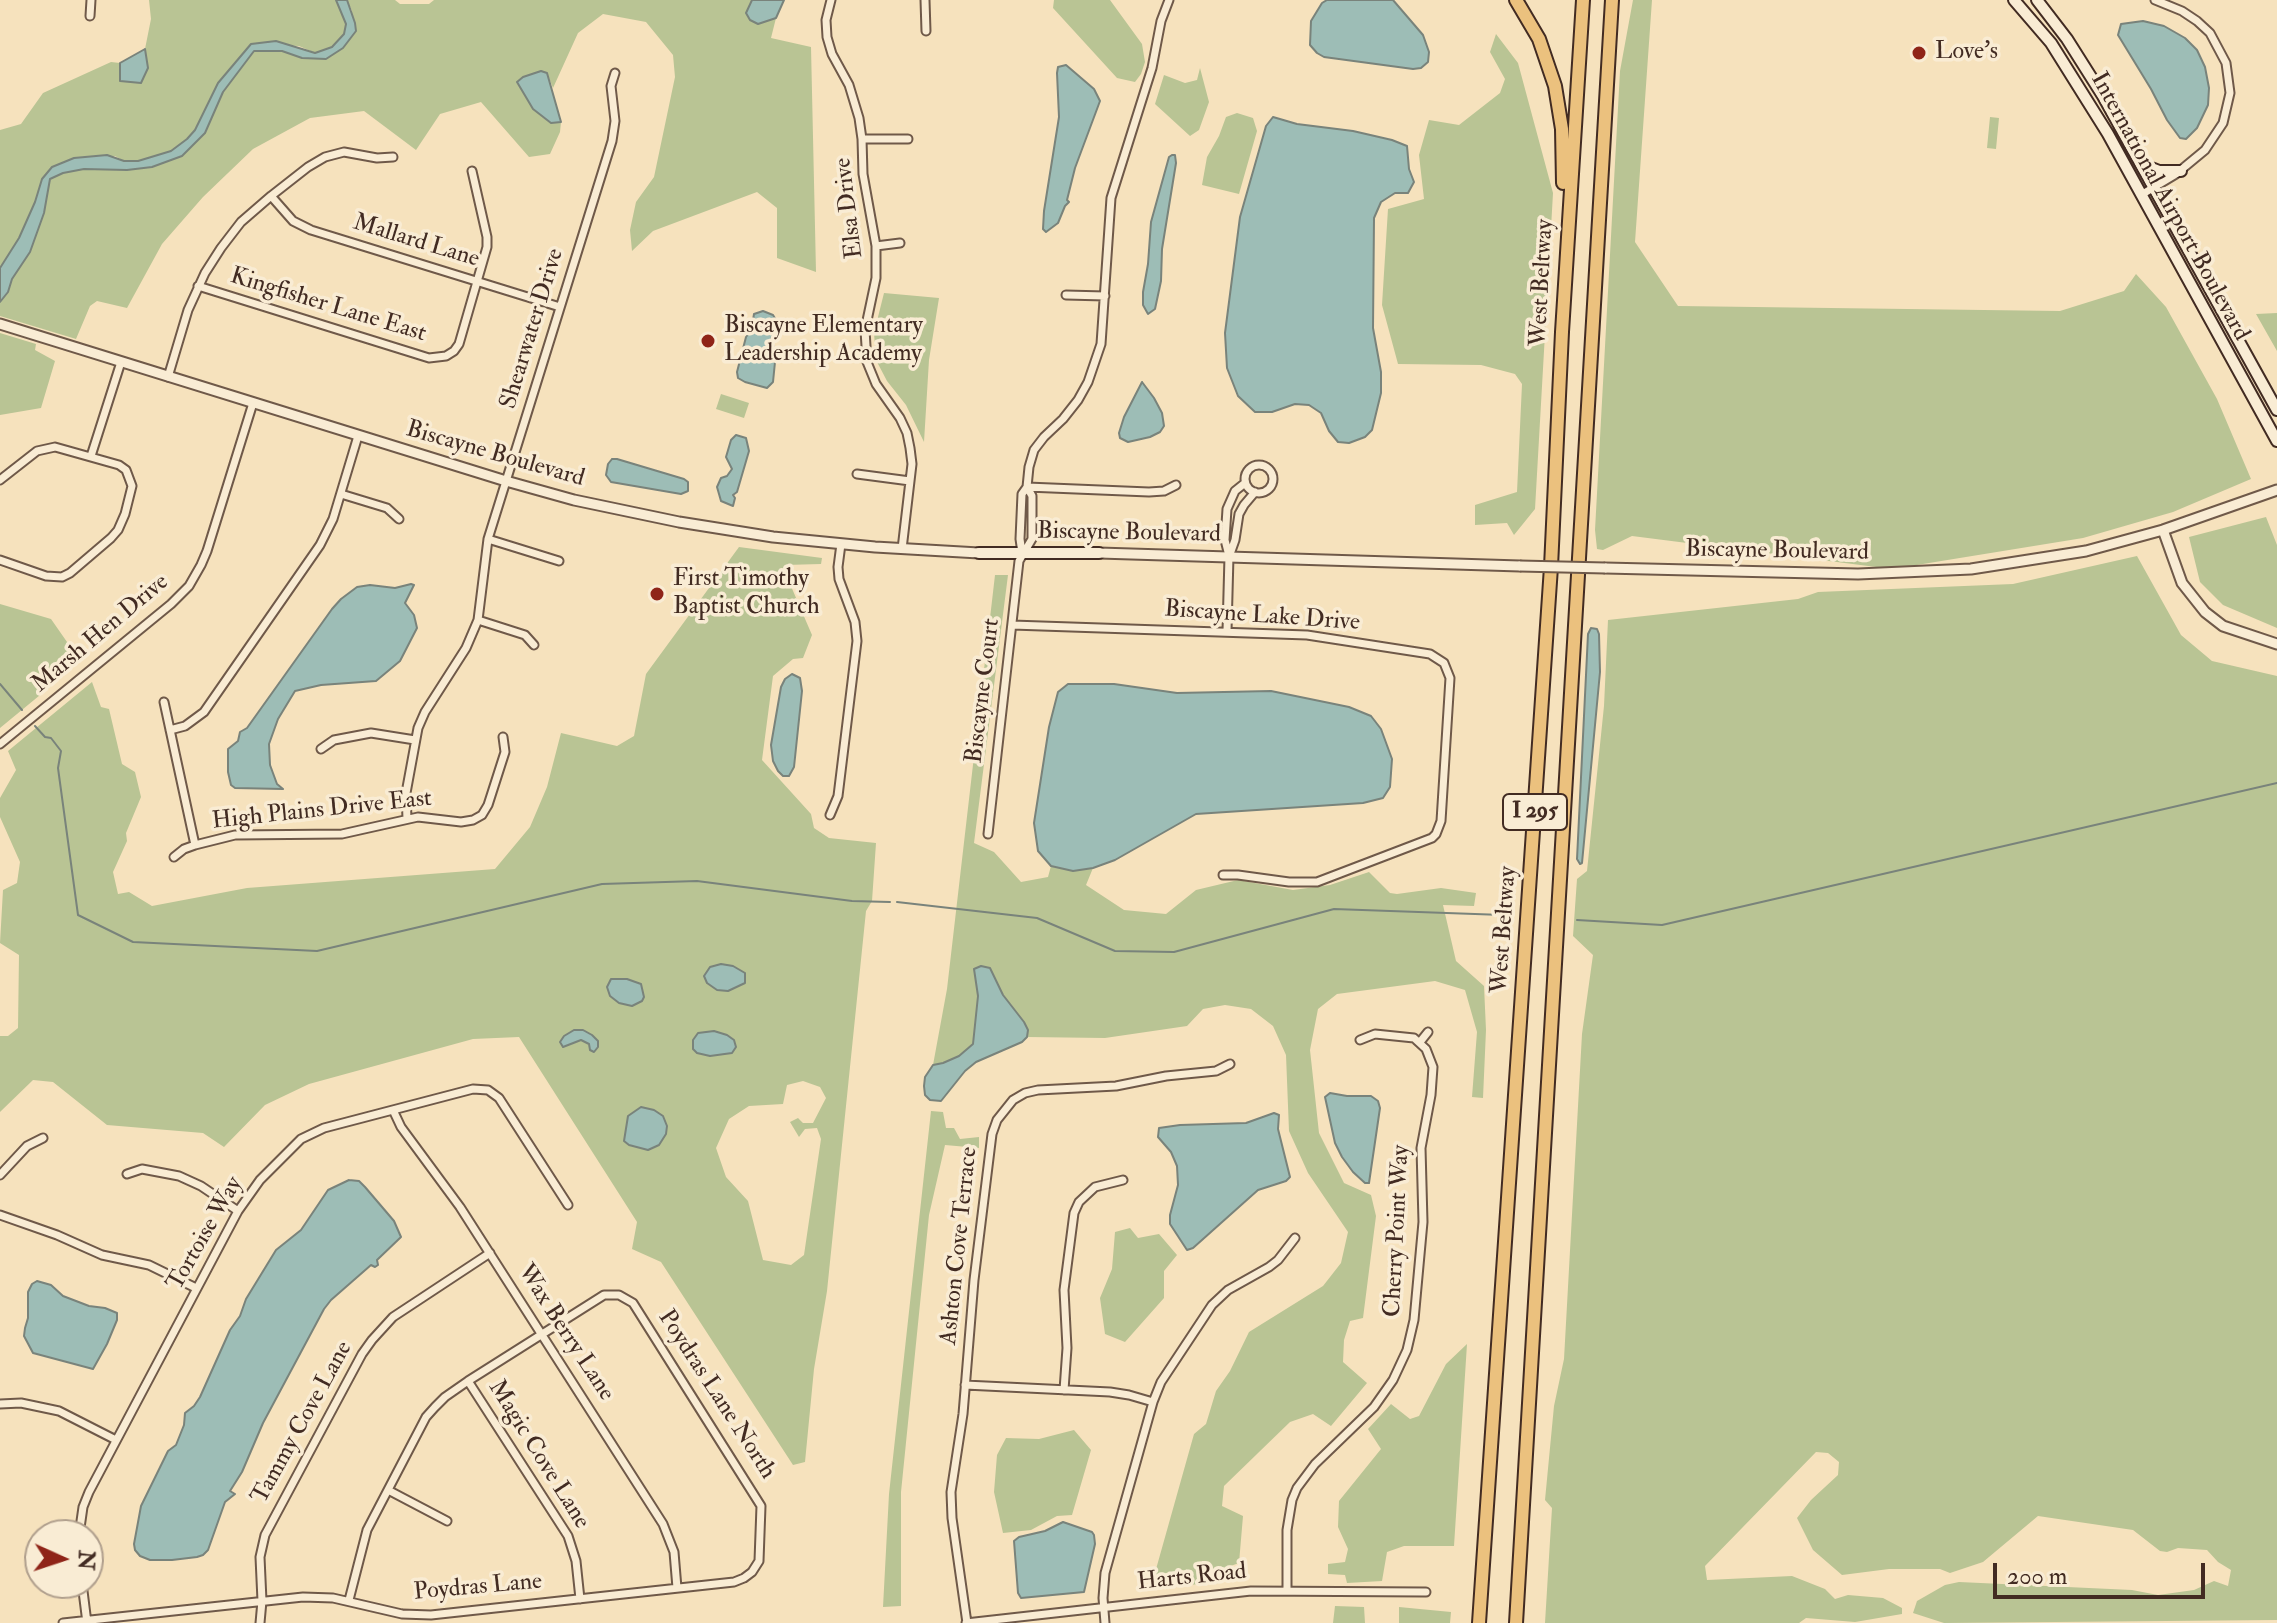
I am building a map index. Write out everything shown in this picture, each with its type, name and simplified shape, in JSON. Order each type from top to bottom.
[{"type":"highway","points":[[1516,0],[1543,51],[1555,86],[1560,114],[1564,161],[1560,263],[1562,332]]},
{"type":"highway","name":"West Beltway","points":[[1479,1623],[1551,567],[1583,0]]},
{"type":"highway","name":"I 295","points":[[1516,1623],[1609,49],[1615,0]]},
{"type":"main road","name":"International Airport Boulevard","points":[[2014,0],[2051,43],[2108,134],[2277,441]]},
{"type":"main road","name":"International Airport Boulevard","points":[[2037,0],[2067,39],[2103,96],[2277,410]]},
{"type":"main road","points":[[2141,164],[2159,171],[2181,171]]},
{"type":"main road","name":"Biscayne Boulevard","points":[[979,553],[1099,553]]},
{"type":"street","points":[[90,16],[91,0]]},
{"type":"street","name":"Elsa Drive","points":[[831,0],[826,20],[827,37],[854,100],[862,139],[864,183],[876,246],[876,278],[865,330],[865,348],[871,374],[907,433],[912,464],[902,549]]},
{"type":"street","points":[[925,0],[926,31]]},
{"type":"street","points":[[2141,195],[2181,171],[2205,150],[2218,133],[2227,112],[2230,93],[2220,49],[2210,33],[2182,11],[2155,0]]},
{"type":"street","name":"Biscayne Court","points":[[988,834],[1019,561],[1032,539],[1032,496],[1027,487],[1029,467],[1034,450],[1078,400],[1096,363],[1101,344],[1111,198],[1152,68],[1166,2]]},
{"type":"street","name":"Shearwater Drive","points":[[407,819],[406,793],[415,740],[425,712],[466,648],[478,620],[488,539],[612,141],[615,121],[611,86],[615,73]]},
{"type":"street","points":[[862,139],[908,139]]},
{"type":"street","points":[[168,377],[198,286],[231,234],[271,196],[308,167],[336,153],[393,157]]},
{"type":"street","points":[[472,171],[487,242],[477,282]]},
{"type":"street","name":"Mallard Lane","points":[[271,196],[293,221],[311,230],[560,307]]},
{"type":"street","points":[[876,246],[900,243]]},
{"type":"street","name":"Kingfisher Lane East","points":[[198,286],[429,358],[446,356],[459,344],[477,282]]},
{"type":"street","points":[[1066,295],[1105,296]]},
{"type":"street","name":"Biscayne Boulevard","points":[[0,324],[574,500],[679,522],[773,537],[979,553]]},
{"type":"street","points":[[91,456],[121,362]]},
{"type":"street","name":"Marsh Hen Drive","points":[[0,744],[189,586],[207,551],[253,403]]},
{"type":"street","points":[[170,730],[194,720],[212,702],[320,545],[333,519],[358,436]]},
{"type":"street","points":[[0,480],[45,447],[62,447],[119,465],[131,478],[131,494],[118,530],[62,577],[46,576],[0,560]]},
{"type":"street","points":[[1261,464],[1269,469],[1273,477],[1271,486],[1264,492],[1250,490],[1245,483],[1251,466],[1261,464]]},
{"type":"street","points":[[857,474],[910,481]]},
{"type":"street","points":[[1227,631],[1227,509],[1235,491],[1245,483]]},
{"type":"street","points":[[1027,487],[1149,492],[1164,491],[1176,485]]},
{"type":"street","name":"Biscayne Boulevard","points":[[1099,553],[1821,574],[1933,572],[2027,562],[2086,551],[2163,530],[2277,490]]},
{"type":"street","points":[[1229,556],[1239,514],[1255,492]]},
{"type":"street","points":[[341,494],[387,508],[399,519]]},
{"type":"street","points":[[2163,530],[2182,583],[2205,612],[2223,626],[2277,644]]},
{"type":"street","points":[[488,539],[559,561]]},
{"type":"street","points":[[830,815],[838,796],[857,641],[855,622],[839,579],[841,544]]},
{"type":"street","points":[[478,620],[525,635],[534,645]]},
{"type":"street","name":"Biscayne Lake Drive","points":[[1012,625],[1307,635],[1430,654],[1444,663],[1450,678],[1441,821],[1432,838],[1317,882],[1223,875]]},
{"type":"street","points":[[164,702],[195,845]]},
{"type":"street","points":[[321,749],[334,740],[371,733],[415,740]]},
{"type":"street","name":"High Plains Drive East","points":[[174,857],[195,845],[235,835],[342,834],[407,819],[426,817],[461,822],[477,818],[488,805],[505,752],[503,737]]},
{"type":"street","points":[[1360,1040],[1375,1034],[1406,1036],[1420,1042],[1428,1032]]},
{"type":"street","name":"Cherry Point Way","points":[[1287,1590],[1287,1530],[1297,1488],[1315,1464],[1385,1393],[1402,1364],[1411,1336],[1423,1222],[1421,1148],[1433,1067],[1420,1042]]},
{"type":"street","name":"Ashton Cove Terrace","points":[[966,1623],[951,1505],[952,1481],[992,1134],[1004,1109],[1025,1093],[1130,1084],[1166,1076],[1216,1071],[1230,1064]]},
{"type":"street","name":"Tortoise Way","points":[[81,1519],[89,1492],[238,1211],[260,1180],[301,1139],[324,1128],[473,1089],[488,1090],[499,1098],[568,1205]]},
{"type":"street","name":"Wax Berry Lane","points":[[393,1110],[401,1127],[460,1207],[663,1524],[674,1552],[677,1588]]},
{"type":"street","points":[[0,1175],[27,1146],[43,1138]]},
{"type":"street","points":[[127,1174],[142,1169],[179,1176],[201,1186],[238,1211]]},
{"type":"street","points":[[1064,1390],[1067,1348],[1064,1290],[1074,1213],[1079,1202],[1095,1187],[1123,1180]]},
{"type":"street","points":[[0,1215],[102,1255],[149,1265],[196,1288]]},
{"type":"street","points":[[1105,1623],[1105,1573],[1153,1402],[1168,1369],[1212,1305],[1228,1290],[1278,1260],[1295,1238]]},
{"type":"street","name":"Tammy Cove Lane","points":[[260,1623],[260,1557],[265,1535],[362,1354],[393,1317],[490,1253]]},
{"type":"street","name":"Poydras Lane North","points":[[542,1334],[604,1295],[619,1295],[633,1303],[758,1500],[762,1513],[761,1551],[752,1572]]},
{"type":"street","points":[[349,1600],[367,1530],[426,1417],[445,1397],[542,1334]]},
{"type":"street","name":"Magic Cove Lane","points":[[468,1381],[568,1536],[576,1561],[580,1599]]},
{"type":"street","points":[[965,1385],[1120,1393],[1153,1402]]},
{"type":"street","points":[[0,1404],[31,1405],[59,1411],[116,1440]]},
{"type":"street","points":[[388,1490],[447,1521]]},
{"type":"street","name":"Poydras Lane","points":[[63,1623],[303,1597],[349,1600],[418,1616],[734,1582],[752,1572]]},
{"type":"street","name":"Harts Road","points":[[966,1623],[1251,1591],[1426,1592]]},
{"type":"street","points":[[84,1599],[87,1622]]},
{"type":"green space","points":[[149,0],[336,0],[346,24],[344,34],[332,48],[325,51],[315,53],[299,46],[251,44],[218,83],[195,130],[171,151],[138,161],[124,161],[115,156],[42,179],[19,238],[0,268],[0,130],[21,124],[43,93],[111,62],[120,63],[121,81],[148,68],[145,49],[151,19]]},
{"type":"green space","points":[[347,0],[429,4],[434,0],[752,0],[746,13],[758,24],[776,18],[771,38],[811,47],[816,272],[777,258],[777,208],[757,192],[653,231],[632,251],[630,230],[636,202],[654,177],[675,77],[673,55],[646,22],[603,14],[578,33],[553,88],[547,73],[541,71],[523,77],[551,123],[561,122],[550,154],[529,157],[481,102],[440,114],[416,150],[364,111],[310,118],[253,149],[203,197],[162,244],[127,308],[97,301],[90,306],[76,339],[0,316],[0,302],[30,252],[44,213],[50,179],[84,169],[152,167],[182,156],[205,133],[223,92],[254,51],[282,51],[302,58],[326,59],[343,48],[352,11]]},
{"type":"green space","points":[[1054,0],[1110,0],[1142,44],[1145,62],[1135,82],[1117,78],[1053,8]]},
{"type":"green space","points":[[1633,0],[1652,0],[1635,242],[1678,306],[2060,311],[2124,291],[2136,274],[2166,307],[2217,399],[2251,479],[2173,512],[2083,538],[1892,569],[1632,536],[1603,550],[1597,549],[1595,530],[1620,71]]},
{"type":"green space","points":[[1496,34],[1518,63],[1553,193],[1535,509],[1514,535],[1507,523],[1475,525],[1475,505],[1517,492],[1522,384],[1515,374],[1481,365],[1398,364],[1382,305],[1388,209],[1424,199],[1419,155],[1429,120],[1459,125],[1500,93],[1505,79],[1490,52]]},
{"type":"green space","points":[[1200,68],[1209,102],[1199,130],[1190,136],[1155,104],[1164,75],[1185,83],[1197,80]]},
{"type":"green space","points":[[1237,113],[1253,118],[1257,131],[1239,194],[1202,185],[1207,157],[1226,117]]},
{"type":"green space","points":[[1990,117],[1999,118],[1996,149],[1987,148]]},
{"type":"green space","points":[[884,293],[939,298],[929,360],[924,442],[906,405],[887,381],[876,360],[874,333]]},
{"type":"green space","points":[[2277,313],[2277,351],[2256,314]]},
{"type":"green space","points":[[0,333],[36,344],[35,350],[55,361],[41,408],[0,415]]},
{"type":"green space","points":[[721,394],[749,403],[744,418],[716,409]]},
{"type":"green space","points":[[2266,517],[2277,545],[2277,628],[2223,605],[2200,582],[2189,537]]},
{"type":"green space","points":[[739,547],[822,558],[821,564],[785,565],[784,570],[812,635],[803,658],[793,659],[773,676],[762,760],[811,814],[814,828],[829,838],[876,843],[872,901],[866,911],[827,1291],[814,1369],[805,1462],[793,1465],[661,1262],[632,1249],[637,1222],[519,1037],[473,1039],[309,1084],[265,1105],[224,1147],[203,1133],[107,1125],[53,1082],[33,1080],[0,1112],[0,1036],[8,1036],[18,1028],[19,955],[0,943],[3,890],[17,883],[20,862],[0,817],[0,798],[16,770],[8,751],[92,682],[101,707],[109,709],[122,764],[135,772],[141,797],[113,872],[118,894],[129,892],[152,906],[247,888],[495,869],[530,827],[547,787],[561,733],[617,746],[634,736],[646,674]],"holes":[[[803,1081],[820,1087],[826,1098],[813,1123],[803,1123],[798,1118],[790,1122],[799,1137],[805,1129],[817,1128],[821,1139],[804,1255],[791,1265],[763,1260],[748,1201],[726,1177],[716,1148],[729,1119],[749,1106],[783,1104],[787,1085]]]},
{"type":"green space","points":[[2137,556],[2181,635],[2212,661],[2277,676],[2277,1620],[1944,1623],[1913,1613],[1917,1601],[1945,1585],[1959,1582],[2132,1590],[2158,1595],[2194,1590],[2214,1581],[2228,1586],[2231,1570],[2207,1550],[2178,1548],[2160,1551],[2133,1530],[2038,1516],[1983,1562],[1950,1573],[1940,1569],[1889,1569],[1842,1575],[1813,1550],[1797,1518],[1838,1475],[1839,1462],[1828,1453],[1816,1452],[1705,1566],[1707,1580],[1792,1576],[1825,1589],[1835,1599],[1848,1595],[1883,1598],[1902,1608],[1902,1614],[1855,1622],[1806,1618],[1799,1623],[1545,1623],[1552,1508],[1545,1500],[1554,1406],[1564,1359],[1582,1034],[1593,955],[1573,936],[1577,879],[1587,871],[1604,706],[1608,620],[1798,599],[1818,592],[2013,584]]},
{"type":"green space","points":[[995,575],[1008,575],[974,843],[994,852],[1021,882],[1048,877],[1051,866],[1073,871],[1093,868],[1086,885],[1124,910],[1166,914],[1196,890],[1238,880],[1293,890],[1330,885],[1369,872],[1390,893],[1441,888],[1476,893],[1474,906],[1443,905],[1456,961],[1484,986],[1483,1098],[1472,1097],[1477,1032],[1465,990],[1435,981],[1337,994],[1318,1009],[1310,1050],[1319,1133],[1344,1183],[1371,1195],[1376,1216],[1363,1318],[1350,1321],[1344,1340],[1343,1362],[1367,1383],[1331,1426],[1313,1414],[1290,1422],[1224,1486],[1222,1506],[1243,1516],[1239,1563],[1222,1569],[1220,1583],[1151,1587],[1194,1434],[1206,1424],[1216,1391],[1230,1371],[1249,1332],[1323,1286],[1341,1263],[1348,1232],[1308,1173],[1289,1131],[1286,1055],[1273,1026],[1251,1009],[1225,1005],[1203,1009],[1187,1026],[1105,1038],[1027,1037],[1024,1022],[1003,995],[990,968],[974,969],[978,996],[973,1044],[959,1056],[933,1065],[947,989]]},
{"type":"green space","points":[[0,604],[51,619],[74,652],[68,672],[0,728]]},
{"type":"green space","points":[[931,1111],[943,1112],[946,1128],[954,1128],[960,1139],[979,1137],[979,1148],[945,1145],[929,1215],[901,1492],[901,1606],[883,1607],[889,1494]]},
{"type":"green space","points":[[1130,1228],[1138,1238],[1159,1234],[1177,1255],[1164,1271],[1164,1298],[1125,1342],[1105,1334],[1100,1298],[1112,1269],[1115,1232]]},
{"type":"green space","points":[[1467,1344],[1454,1546],[1404,1546],[1387,1552],[1382,1581],[1347,1583],[1345,1575],[1328,1574],[1328,1564],[1345,1562],[1348,1549],[1338,1527],[1339,1501],[1381,1449],[1368,1429],[1391,1404],[1410,1419],[1419,1416],[1446,1364]]},
{"type":"green space","points":[[1074,1430],[1091,1450],[1072,1515],[1057,1516],[1031,1530],[1003,1533],[994,1492],[997,1455],[1006,1438],[1039,1439]]},
{"type":"green space","points":[[1335,1606],[1364,1607],[1365,1623],[1333,1623]]},
{"type":"green space","points":[[1399,1607],[1451,1612],[1450,1623],[1399,1623]]},
{"type":"water","points":[[336,0],[347,0],[355,23],[356,31],[343,48],[326,59],[302,58],[282,51],[254,51],[223,92],[205,133],[182,156],[152,167],[84,169],[50,179],[44,213],[30,252],[0,302],[0,268],[19,238],[42,179],[52,167],[74,158],[107,155],[124,161],[138,161],[171,151],[195,130],[218,83],[251,44],[276,41],[315,53],[332,47],[344,34],[346,24]]},
{"type":"water","points":[[752,0],[784,0],[776,18],[758,24],[750,20],[746,13]]},
{"type":"water","points":[[1327,0],[1393,0],[1423,35],[1429,52],[1428,62],[1421,68],[1413,69],[1324,57],[1317,53],[1310,45],[1311,21]]},
{"type":"water","points":[[2143,21],[2164,26],[2185,38],[2197,50],[2205,67],[2208,105],[2197,128],[2186,139],[2180,138],[2167,120],[2118,35],[2121,24]]},
{"type":"water","points":[[145,49],[148,68],[141,83],[120,81],[120,63]]},
{"type":"water","points":[[1066,65],[1094,89],[1100,101],[1075,168],[1069,202],[1058,223],[1046,232],[1043,229],[1044,211],[1059,117],[1057,73],[1058,67]]},
{"type":"water","points":[[541,71],[547,73],[561,122],[551,123],[533,109],[517,82]]},
{"type":"water","points":[[1273,117],[1297,124],[1353,131],[1407,146],[1409,169],[1414,182],[1408,193],[1395,193],[1381,202],[1374,218],[1373,328],[1381,372],[1381,393],[1372,430],[1365,437],[1349,443],[1338,442],[1321,413],[1309,405],[1295,404],[1272,412],[1255,412],[1238,396],[1227,368],[1225,333],[1240,217],[1266,126]]},
{"type":"water","points":[[1172,155],[1175,155],[1176,163],[1162,249],[1161,281],[1155,309],[1148,314],[1143,305],[1143,292],[1151,222]]},
{"type":"water","points":[[763,311],[773,315],[776,320],[771,339],[776,352],[773,382],[767,388],[745,382],[738,378],[737,372],[746,337],[761,328],[760,323],[753,320],[754,314]]},
{"type":"water","points":[[1142,382],[1162,413],[1164,426],[1150,437],[1128,442],[1120,438],[1119,433]]},
{"type":"water","points":[[736,435],[746,438],[749,451],[737,492],[733,495],[733,506],[721,501],[717,487],[721,478],[732,469],[726,457],[731,440]]},
{"type":"water","points":[[612,459],[684,479],[688,482],[688,491],[681,494],[611,482],[606,475]]},
{"type":"water","points":[[414,585],[405,603],[414,615],[417,628],[400,661],[376,681],[321,685],[295,691],[278,719],[269,744],[270,765],[277,784],[283,789],[235,788],[231,785],[228,749],[238,741],[240,732],[247,728],[332,609],[357,587],[395,588]]},
{"type":"water","points":[[1591,628],[1597,629],[1599,634],[1600,672],[1580,864],[1577,859],[1588,634]]},
{"type":"water","points":[[792,674],[800,678],[802,691],[794,767],[789,776],[783,776],[773,761],[771,745],[781,687]]},
{"type":"water","points":[[1068,684],[1114,684],[1177,693],[1271,691],[1349,707],[1371,716],[1381,729],[1392,759],[1390,787],[1383,798],[1363,803],[1196,814],[1115,860],[1093,868],[1073,871],[1051,866],[1038,851],[1034,823],[1049,727],[1058,692]]},
{"type":"water","points":[[721,964],[745,973],[745,983],[728,991],[717,990],[707,983],[704,976],[710,967]]},
{"type":"water","points":[[981,966],[990,968],[1003,995],[1024,1022],[1027,1037],[976,1062],[941,1101],[930,1100],[925,1095],[924,1086],[925,1077],[933,1065],[959,1056],[973,1044],[978,996],[974,969]]},
{"type":"water","points":[[611,979],[627,979],[641,984],[642,1001],[632,1006],[619,1003],[610,996],[607,987]]},
{"type":"water","points":[[574,1030],[583,1030],[598,1041],[594,1052],[589,1044],[581,1040],[563,1047],[560,1042]]},
{"type":"water","points":[[714,1031],[734,1040],[736,1047],[732,1053],[710,1056],[693,1049],[693,1040],[698,1033]]},
{"type":"water","points":[[1330,1093],[1371,1096],[1378,1101],[1380,1108],[1369,1183],[1353,1172],[1335,1143],[1325,1097]]},
{"type":"water","points":[[641,1107],[663,1116],[667,1126],[659,1145],[648,1150],[624,1141],[628,1116]]},
{"type":"water","points":[[1274,1113],[1279,1115],[1278,1129],[1290,1177],[1258,1190],[1187,1250],[1170,1224],[1178,1185],[1177,1166],[1171,1152],[1158,1137],[1159,1128],[1246,1123]]},
{"type":"water","points":[[349,1180],[359,1181],[365,1187],[394,1221],[401,1237],[377,1260],[378,1265],[371,1265],[324,1309],[230,1491],[235,1494],[225,1502],[208,1550],[197,1557],[172,1560],[150,1560],[140,1556],[134,1544],[141,1506],[168,1451],[176,1445],[185,1413],[200,1397],[246,1299],[276,1250],[301,1230],[328,1190]]},
{"type":"water","points":[[37,1281],[51,1285],[63,1296],[117,1313],[107,1344],[93,1369],[33,1353],[24,1336],[28,1292]]},
{"type":"water","points":[[1063,1522],[1094,1535],[1095,1544],[1084,1592],[1021,1598],[1014,1541]]},
{"type":"waterway","points":[[0,684],[22,710]]},
{"type":"waterway","points":[[35,726],[45,737],[51,738],[61,751],[58,768],[78,915],[133,942],[317,951],[602,884],[697,881],[852,901],[890,902]]},
{"type":"waterway","points":[[1577,920],[1662,925],[2277,783]]},
{"type":"waterway","points":[[897,902],[1037,918],[1115,951],[1174,952],[1334,909],[1503,915]]},
{"type":"place","name":"Love's","points":[[1919,53]]},
{"type":"place","name":"Biscayne Elementary Leadership Academy","points":[[708,341]]},
{"type":"place","name":"First Timothy Baptist Church","points":[[657,594]]}]
